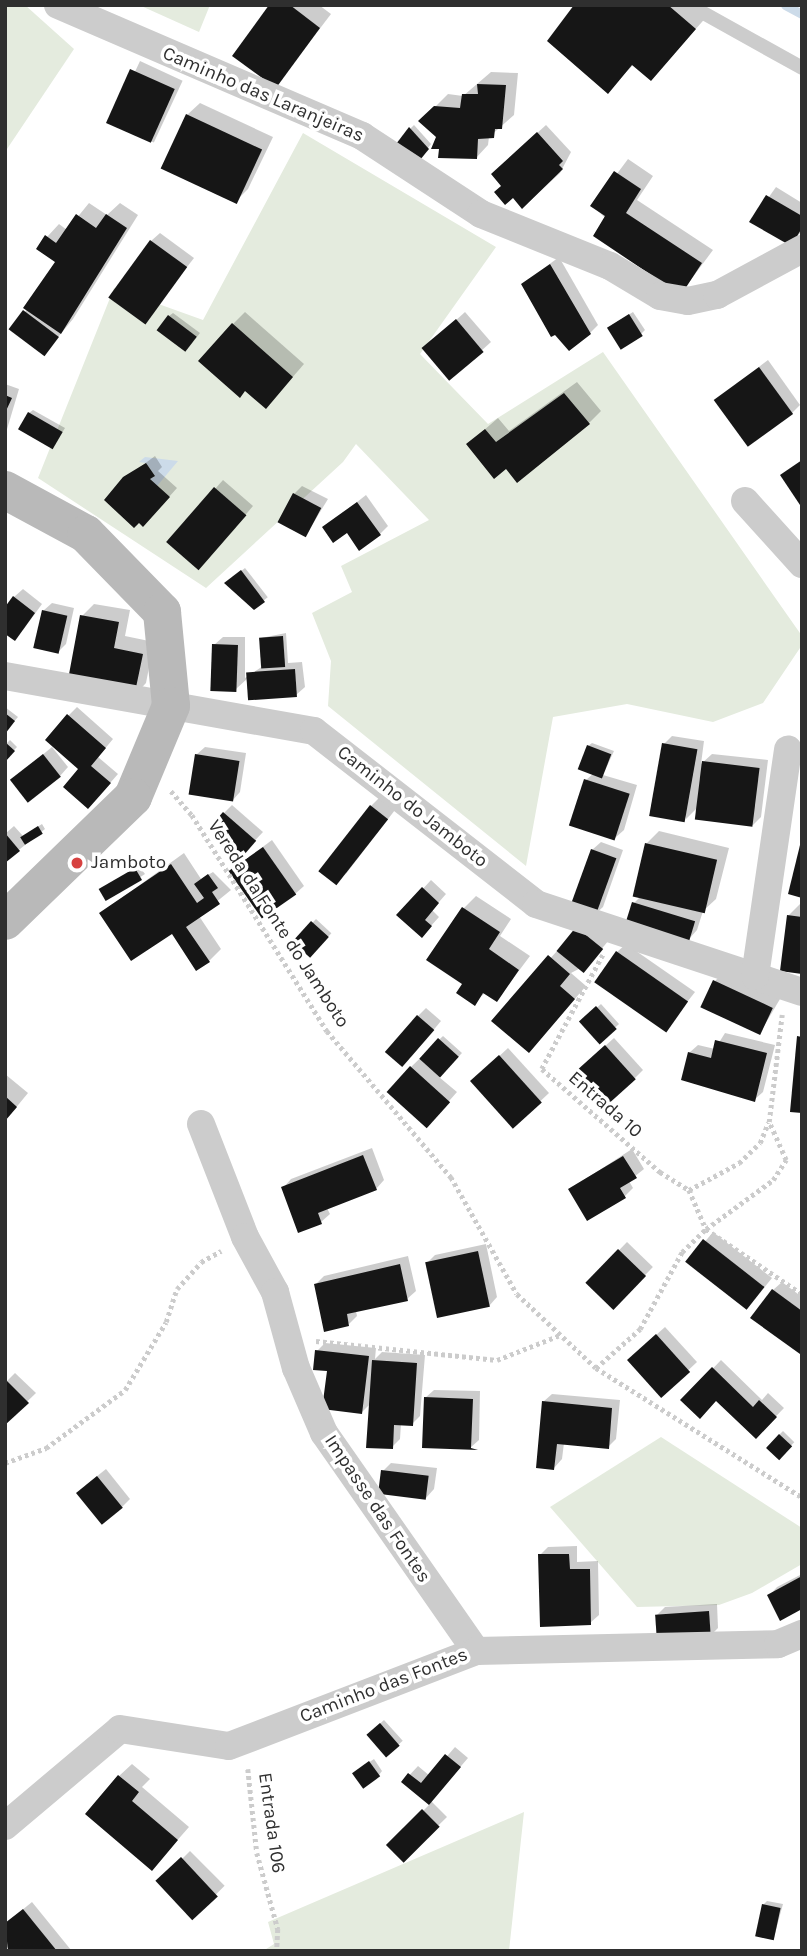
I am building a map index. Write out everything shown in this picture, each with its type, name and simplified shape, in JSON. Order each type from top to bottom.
[{"type":"main road","points":[[5,490],[86,534],[162,612],[171,706],[133,797],[5,921]]},
{"type":"street","name":"Caminho das Laranjeiras","points":[[58,5],[362,135],[481,214],[610,266],[660,296],[688,302],[717,295],[802,249]]},
{"type":"street","points":[[745,501],[802,564]]},
{"type":"street","name":"Caminho do Jamboto","points":[[5,676],[314,731],[536,904],[794,989]]},
{"type":"street","points":[[755,976],[788,749]]},
{"type":"street","name":"Impasse das Fontes","points":[[201,1125],[245,1237],[275,1292],[296,1368],[324,1433],[476,1651]]},
{"type":"street","name":"Caminho das Fontes","points":[[5,1826],[120,1729],[229,1746],[476,1651],[778,1644],[802,1634]]},
{"type":"lane","points":[[689,5],[802,68]]},
{"type":"path","name":"Vereda da Fonte do Jamboto","points":[[146,765],[192,815],[327,1031],[452,1177],[517,1294],[558,1336],[596,1368],[802,1497]]},
{"type":"path","name":"Entrada 10","points":[[616,930],[542,1069],[660,1172],[689,1191]]},
{"type":"path","points":[[794,989],[769,1122],[760,1143],[739,1163],[689,1191],[706,1229],[802,1294]]},
{"type":"path","points":[[596,1368],[640,1329],[672,1264],[706,1229],[773,1180],[786,1160],[769,1122]]},
{"type":"path","points":[[5,1463],[46,1448],[125,1390],[166,1322],[177,1289],[201,1262],[245,1237]]},
{"type":"path","points":[[288,1336],[497,1360],[558,1336]]},
{"type":"path","name":"Entrada 106","points":[[245,1740],[257,1853],[278,1929],[277,1951]]},
{"type":"shaded area","points":[[5,5],[25,5],[74,49],[5,152]]},
{"type":"shaded area","points":[[139,5],[210,5],[199,32]]},
{"type":"shaded area","points":[[303,133],[496,247],[420,354],[488,424],[603,352],[802,636],[802,645],[763,703],[713,722],[627,704],[553,717],[526,866],[328,706],[331,661],[312,613],[352,592],[341,566],[429,520],[356,444],[343,462],[206,588],[38,478],[114,288],[203,320]]},
{"type":"shaded area","points":[[661,1437],[802,1528],[802,1564],[752,1593],[719,1605],[637,1607],[550,1507]]},
{"type":"shaded area","points":[[524,1812],[509,1951],[263,1951],[274,1944],[268,1922]]},
{"type":"water","points":[[145,457],[178,461],[157,486],[150,479],[155,476],[146,463],[139,462]]},
{"type":"building","points":[[269,5],[290,5],[320,28],[276,88],[232,56]]},
{"type":"building","points":[[574,5],[668,5],[696,29],[651,81],[632,65],[608,94],[547,41]]},
{"type":"building","points":[[130,69],[175,89],[151,143],[106,123]]},
{"type":"building","points":[[477,84],[506,85],[502,129],[495,129],[494,138],[478,139],[477,159],[438,158],[439,149],[431,149],[436,137],[418,121],[434,106],[460,108],[462,94],[478,94]]},
{"type":"building","points":[[186,114],[262,149],[237,204],[161,168]]},
{"type":"building","points":[[409,127],[429,149],[415,166],[393,148]]},
{"type":"building","points":[[537,132],[563,161],[559,165],[563,169],[522,209],[513,198],[505,205],[494,192],[501,186],[491,174]]},
{"type":"building","points":[[614,171],[641,189],[626,213],[702,263],[681,295],[593,236],[605,216],[590,206]]},
{"type":"building","points":[[766,195],[802,216],[802,228],[791,246],[749,222]]},
{"type":"building","points":[[76,214],[96,228],[106,214],[127,228],[61,334],[23,308],[55,262],[36,249],[45,235],[56,243]]},
{"type":"building","points":[[150,240],[187,267],[145,324],[108,297]]},
{"type":"building","points":[[550,264],[591,334],[569,351],[555,335],[551,337],[521,284]]},
{"type":"building","points":[[23,310],[59,337],[44,356],[9,329]]},
{"type":"building","points":[[629,314],[643,336],[621,350],[607,328]]},
{"type":"building","points":[[168,315],[197,337],[185,352],[157,330]]},
{"type":"building","points":[[456,319],[484,352],[449,381],[422,348]]},
{"type":"building","points":[[232,323],[293,377],[266,409],[245,391],[240,398],[198,361]]},
{"type":"building","points":[[759,367],[793,414],[748,447],[714,400]]},
{"type":"building","points":[[564,393],[590,424],[517,483],[506,469],[494,479],[466,444],[485,429],[496,442]]},
{"type":"building","points":[[5,395],[12,398],[5,413]]},
{"type":"building","points":[[28,412],[63,432],[53,449],[18,429]]},
{"type":"building","points":[[802,460],[802,508],[780,475]]},
{"type":"building","points":[[146,463],[155,476],[150,479],[170,497],[143,527],[139,523],[134,528],[104,500],[123,477]]},
{"type":"building","points":[[214,487],[246,515],[199,570],[166,542]]},
{"type":"building","points":[[293,493],[321,508],[306,537],[278,522]]},
{"type":"building","points":[[357,502],[381,535],[359,551],[347,533],[333,543],[322,527]]},
{"type":"building","points":[[241,570],[265,602],[254,610],[224,583]]},
{"type":"building","points":[[13,596],[35,613],[15,641],[5,634],[5,607]]},
{"type":"building","points":[[42,610],[67,616],[59,654],[33,648]]},
{"type":"building","points":[[80,615],[119,622],[114,648],[143,654],[134,697],[67,685]]},
{"type":"building","points":[[283,636],[285,667],[261,669],[259,638]]},
{"type":"building","points":[[212,644],[238,645],[236,692],[210,691]]},
{"type":"building","points":[[295,669],[297,697],[248,700],[246,672]]},
{"type":"building","points":[[5,713],[15,721],[5,734]]},
{"type":"building","points":[[67,714],[106,748],[91,766],[111,783],[88,809],[63,787],[78,769],[45,740]]},
{"type":"building","points":[[5,742],[15,751],[5,762]]},
{"type":"building","points":[[662,743],[697,749],[685,822],[649,816]]},
{"type":"building","points":[[587,745],[611,754],[602,779],[578,769]]},
{"type":"building","points":[[43,754],[61,777],[28,803],[10,780]]},
{"type":"building","points":[[195,754],[239,761],[233,802],[189,794]]},
{"type":"building","points":[[702,761],[760,768],[752,827],[695,820]]},
{"type":"building","points":[[584,779],[630,794],[615,840],[569,826]]},
{"type":"building","points":[[370,805],[388,819],[336,885],[318,871]]},
{"type":"building","points":[[223,812],[256,841],[241,858],[208,829]]},
{"type":"building","points":[[38,826],[43,834],[25,845],[20,837]]},
{"type":"building","points":[[5,833],[20,851],[5,863]]},
{"type":"building","points":[[802,841],[802,898],[788,894]]},
{"type":"building","points":[[645,843],[717,860],[705,913],[633,897]]},
{"type":"building","points":[[263,847],[296,895],[262,919],[229,871]]},
{"type":"building","points":[[591,849],[616,858],[595,917],[569,908]]},
{"type":"building","points":[[171,864],[197,903],[204,898],[194,884],[208,874],[218,888],[212,892],[220,904],[186,927],[210,962],[196,971],[172,934],[131,961],[99,913]]},
{"type":"building","points":[[135,868],[142,880],[106,901],[99,889]]},
{"type":"building","points":[[422,887],[439,903],[425,920],[432,926],[422,938],[396,915]]},
{"type":"building","points":[[632,902],[695,921],[689,941],[626,922]]},
{"type":"building","points":[[462,907],[500,932],[489,949],[519,970],[497,1002],[483,993],[475,1006],[456,993],[462,984],[426,960]]},
{"type":"building","points":[[787,915],[802,917],[802,974],[780,971]]},
{"type":"building","points":[[311,921],[329,937],[310,958],[292,942]]},
{"type":"building","points":[[576,927],[603,949],[584,973],[556,951]]},
{"type":"building","points":[[616,951],[688,1001],[666,1033],[594,982]]},
{"type":"building","points":[[548,955],[570,974],[560,986],[575,999],[529,1053],[491,1021]]},
{"type":"building","points":[[713,980],[773,1008],[760,1035],[700,1007]]},
{"type":"building","points":[[596,1006],[617,1029],[600,1044],[579,1021]]},
{"type":"building","points":[[417,1015],[434,1030],[402,1067],[385,1052]]},
{"type":"building","points":[[797,1036],[802,1037],[802,1113],[790,1112]]},
{"type":"building","points":[[438,1038],[459,1057],[440,1078],[419,1059]]},
{"type":"building","points":[[715,1040],[767,1053],[755,1102],[681,1080],[688,1052],[711,1058]]},
{"type":"building","points":[[605,1045],[636,1079],[604,1108],[573,1074]]},
{"type":"building","points":[[499,1055],[542,1103],[513,1129],[470,1081]]},
{"type":"building","points":[[410,1066],[450,1102],[427,1128],[387,1092]]},
{"type":"building","points":[[5,1096],[17,1107],[5,1121]]},
{"type":"building","points":[[363,1155],[377,1190],[318,1213],[322,1224],[298,1233],[281,1187]]},
{"type":"building","points":[[623,1156],[637,1178],[620,1188],[626,1198],[587,1221],[568,1189]]},
{"type":"building","points":[[703,1239],[764,1287],[747,1310],[685,1262]]},
{"type":"building","points":[[618,1249],[646,1276],[613,1310],[585,1283]]},
{"type":"building","points":[[478,1251],[490,1307],[437,1318],[425,1262]]},
{"type":"building","points":[[400,1264],[408,1301],[347,1314],[349,1326],[324,1332],[314,1284]]},
{"type":"building","points":[[772,1289],[802,1311],[800,1354],[750,1318]]},
{"type":"building","points":[[656,1334],[690,1372],[661,1398],[627,1360]]},
{"type":"building","points":[[315,1350],[369,1356],[362,1414],[322,1409],[327,1371],[313,1370]]},
{"type":"building","points":[[372,1360],[417,1363],[413,1426],[394,1425],[393,1449],[366,1448]]},
{"type":"building","points":[[712,1367],[753,1407],[759,1400],[777,1417],[756,1439],[716,1401],[700,1419],[680,1400]]},
{"type":"building","points":[[5,1379],[29,1403],[5,1425]]},
{"type":"building","points":[[424,1397],[473,1399],[471,1448],[478,1450],[422,1448]]},
{"type":"building","points":[[542,1401],[612,1408],[609,1449],[557,1444],[554,1470],[536,1468]]},
{"type":"building","points":[[779,1434],[792,1446],[779,1460],[766,1448]]},
{"type":"building","points":[[381,1470],[429,1476],[426,1500],[378,1494]]},
{"type":"building","points":[[97,1476],[123,1508],[102,1525],[76,1493]]},
{"type":"building","points":[[538,1554],[569,1554],[570,1569],[590,1569],[591,1625],[540,1627]]},
{"type":"building","points":[[802,1576],[802,1609],[780,1621],[767,1595]]},
{"type":"building","points":[[709,1611],[711,1638],[657,1642],[655,1615]]},
{"type":"building","points":[[380,1723],[400,1746],[386,1757],[366,1735]]},
{"type":"building","points":[[445,1754],[461,1767],[429,1805],[401,1782],[408,1773],[421,1783]]},
{"type":"building","points":[[369,1761],[380,1776],[363,1789],[352,1773]]},
{"type":"building","points":[[118,1775],[139,1792],[132,1801],[178,1840],[152,1871],[85,1814]]},
{"type":"building","points":[[422,1809],[440,1827],[404,1863],[386,1845]]},
{"type":"building","points":[[181,1857],[218,1896],[192,1920],[155,1881]]},
{"type":"building","points":[[762,1904],[781,1908],[774,1940],[755,1936]]},
{"type":"building","points":[[23,1909],[57,1951],[8,1951],[5,1923]]},
{"type":"waterway","points":[[785,5],[802,14]]},
{"type":"place","name":"Jamboto","points":[[77,863]]}]
